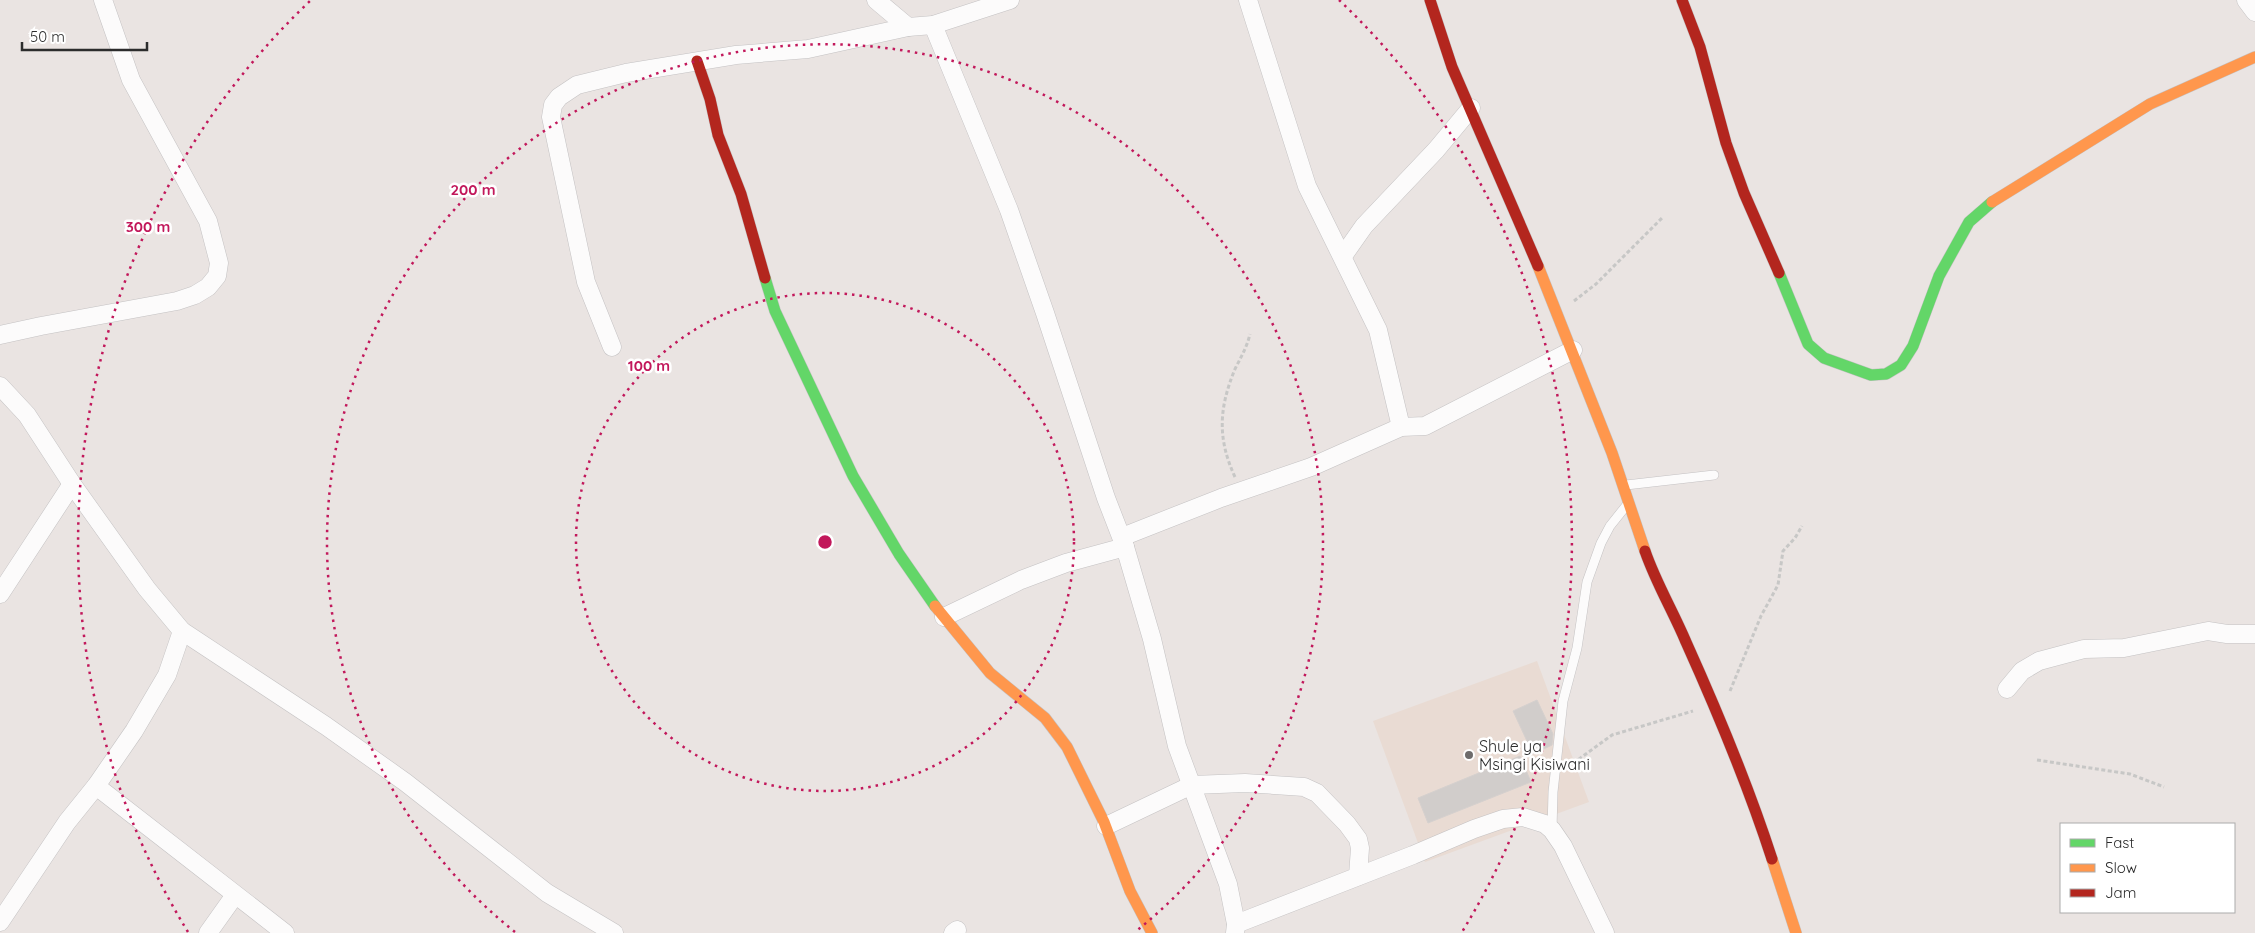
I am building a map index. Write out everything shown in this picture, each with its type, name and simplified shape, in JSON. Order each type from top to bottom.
[{"type":"street","points":[[0,336],[42,326],[177,302],[195,295],[208,287],[217,276],[219,263],[208,221],[131,80],[103,0]]},
{"type":"street","points":[[876,0],[908,27]]},
{"type":"street","points":[[612,347],[586,282],[551,117],[553,105],[559,97],[577,85],[626,73],[736,55],[808,48],[908,27],[933,25],[1010,0]]},
{"type":"street","points":[[1248,0],[1307,186],[1378,330],[1401,427]]},
{"type":"street","points":[[1430,0],[1452,67],[1573,350],[1623,485],[1653,574],[1686,641],[1751,796],[1796,933]]},
{"type":"street","points":[[1682,0],[1700,47],[1726,143],[1744,193],[1771,252],[1808,344],[1824,358],[1871,375],[1886,374],[1901,365],[1913,346],[1939,276],[1969,222],[1999,196],[2150,104],[2255,57]]},
{"type":"street","points":[[2246,0],[2255,12]]},
{"type":"street","points":[[933,25],[1009,210],[1106,498],[1123,542],[1150,631],[1176,746],[1228,884],[1235,928],[1358,876],[1502,819],[1523,817],[1545,824],[1564,846],[1605,933]]},
{"type":"street","points":[[697,61],[710,98],[718,135],[741,194],[775,312],[853,476],[900,554],[944,617],[990,673],[1045,718],[1067,747],[1106,826],[1130,891],[1152,933]]},
{"type":"street","points":[[1343,256],[1364,226],[1436,150],[1471,108]]},
{"type":"street","points":[[944,617],[1021,580],[1123,542],[1242,491],[1311,467],[1401,427],[1425,426],[1448,416],[1573,350]]},
{"type":"street","points":[[0,386],[27,415],[72,484],[147,589],[182,631],[326,726],[389,771],[547,893],[614,933]]},
{"type":"street","points":[[0,594],[72,484]]},
{"type":"street","points":[[0,922],[67,822],[96,786],[134,731],[167,675],[182,631]]},
{"type":"street","points":[[2007,689],[2022,671],[2039,661],[2084,649],[2124,648],[2208,631],[2227,634],[2255,634]]},
{"type":"street","points":[[1106,826],[1192,785],[1245,783],[1304,787],[1317,793],[1347,824],[1358,839],[1360,848],[1358,876]]},
{"type":"street","points":[[96,786],[285,933]]},
{"type":"street","points":[[208,933],[235,895]]},
{"type":"lane","points":[[1623,485],[1714,475]]},
{"type":"lane","points":[[1552,830],[1553,792],[1563,701],[1575,658],[1587,582],[1610,526],[1629,502]]},
{"type":"path","points":[[1558,313],[1596,284],[1663,217]]},
{"type":"path","points":[[1242,491],[1230,467],[1221,418],[1224,398],[1239,360],[1247,347],[1250,334]]},
{"type":"path","points":[[1556,772],[1565,770],[1579,757],[1612,735],[1687,713],[1714,710],[1727,698],[1760,616],[1778,585],[1783,551],[1802,526]]},
{"type":"path","points":[[2037,760],[2134,775],[2164,787]]},
{"type":"shaded area","points":[[1537,661],[1589,802],[1425,862],[1373,721]]},
{"type":"building","points":[[1537,700],[1553,734],[1552,745],[1533,754],[1513,711]]},
{"type":"building","points":[[1520,756],[1531,782],[1428,823],[1418,798]]},
{"type":"traffic: fast","points":[[1779,273],[1808,344],[1824,358],[1871,375],[1886,374],[1901,365],[1913,346],[1939,276],[1969,222],[1992,202]]},
{"type":"traffic: fast","points":[[765,278],[775,311],[853,476],[899,554],[935,606]]},
{"type":"traffic: slow","points":[[1992,202],[2150,104],[2255,57]]},
{"type":"traffic: slow","points":[[1538,266],[1612,453],[1645,551]]},
{"type":"traffic: slow","points":[[935,606],[990,673],[1045,718],[1067,747],[1104,822],[1130,891],[1152,933]]},
{"type":"traffic: slow","points":[[1772,859],[1796,933]]},
{"type":"traffic: jam","points":[[1430,0],[1452,67],[1538,266]]},
{"type":"traffic: jam","points":[[1682,0],[1700,47],[1726,143],[1744,193],[1779,273]]},
{"type":"traffic: jam","points":[[697,61],[710,99],[718,135],[741,194],[765,278]]},
{"type":"traffic: jam","points":[[1645,551],[1721,722],[1772,859]]},
{"type":"place","name":"Shule ya Msingi Kisiwani","points":[[1469,755]]}]
